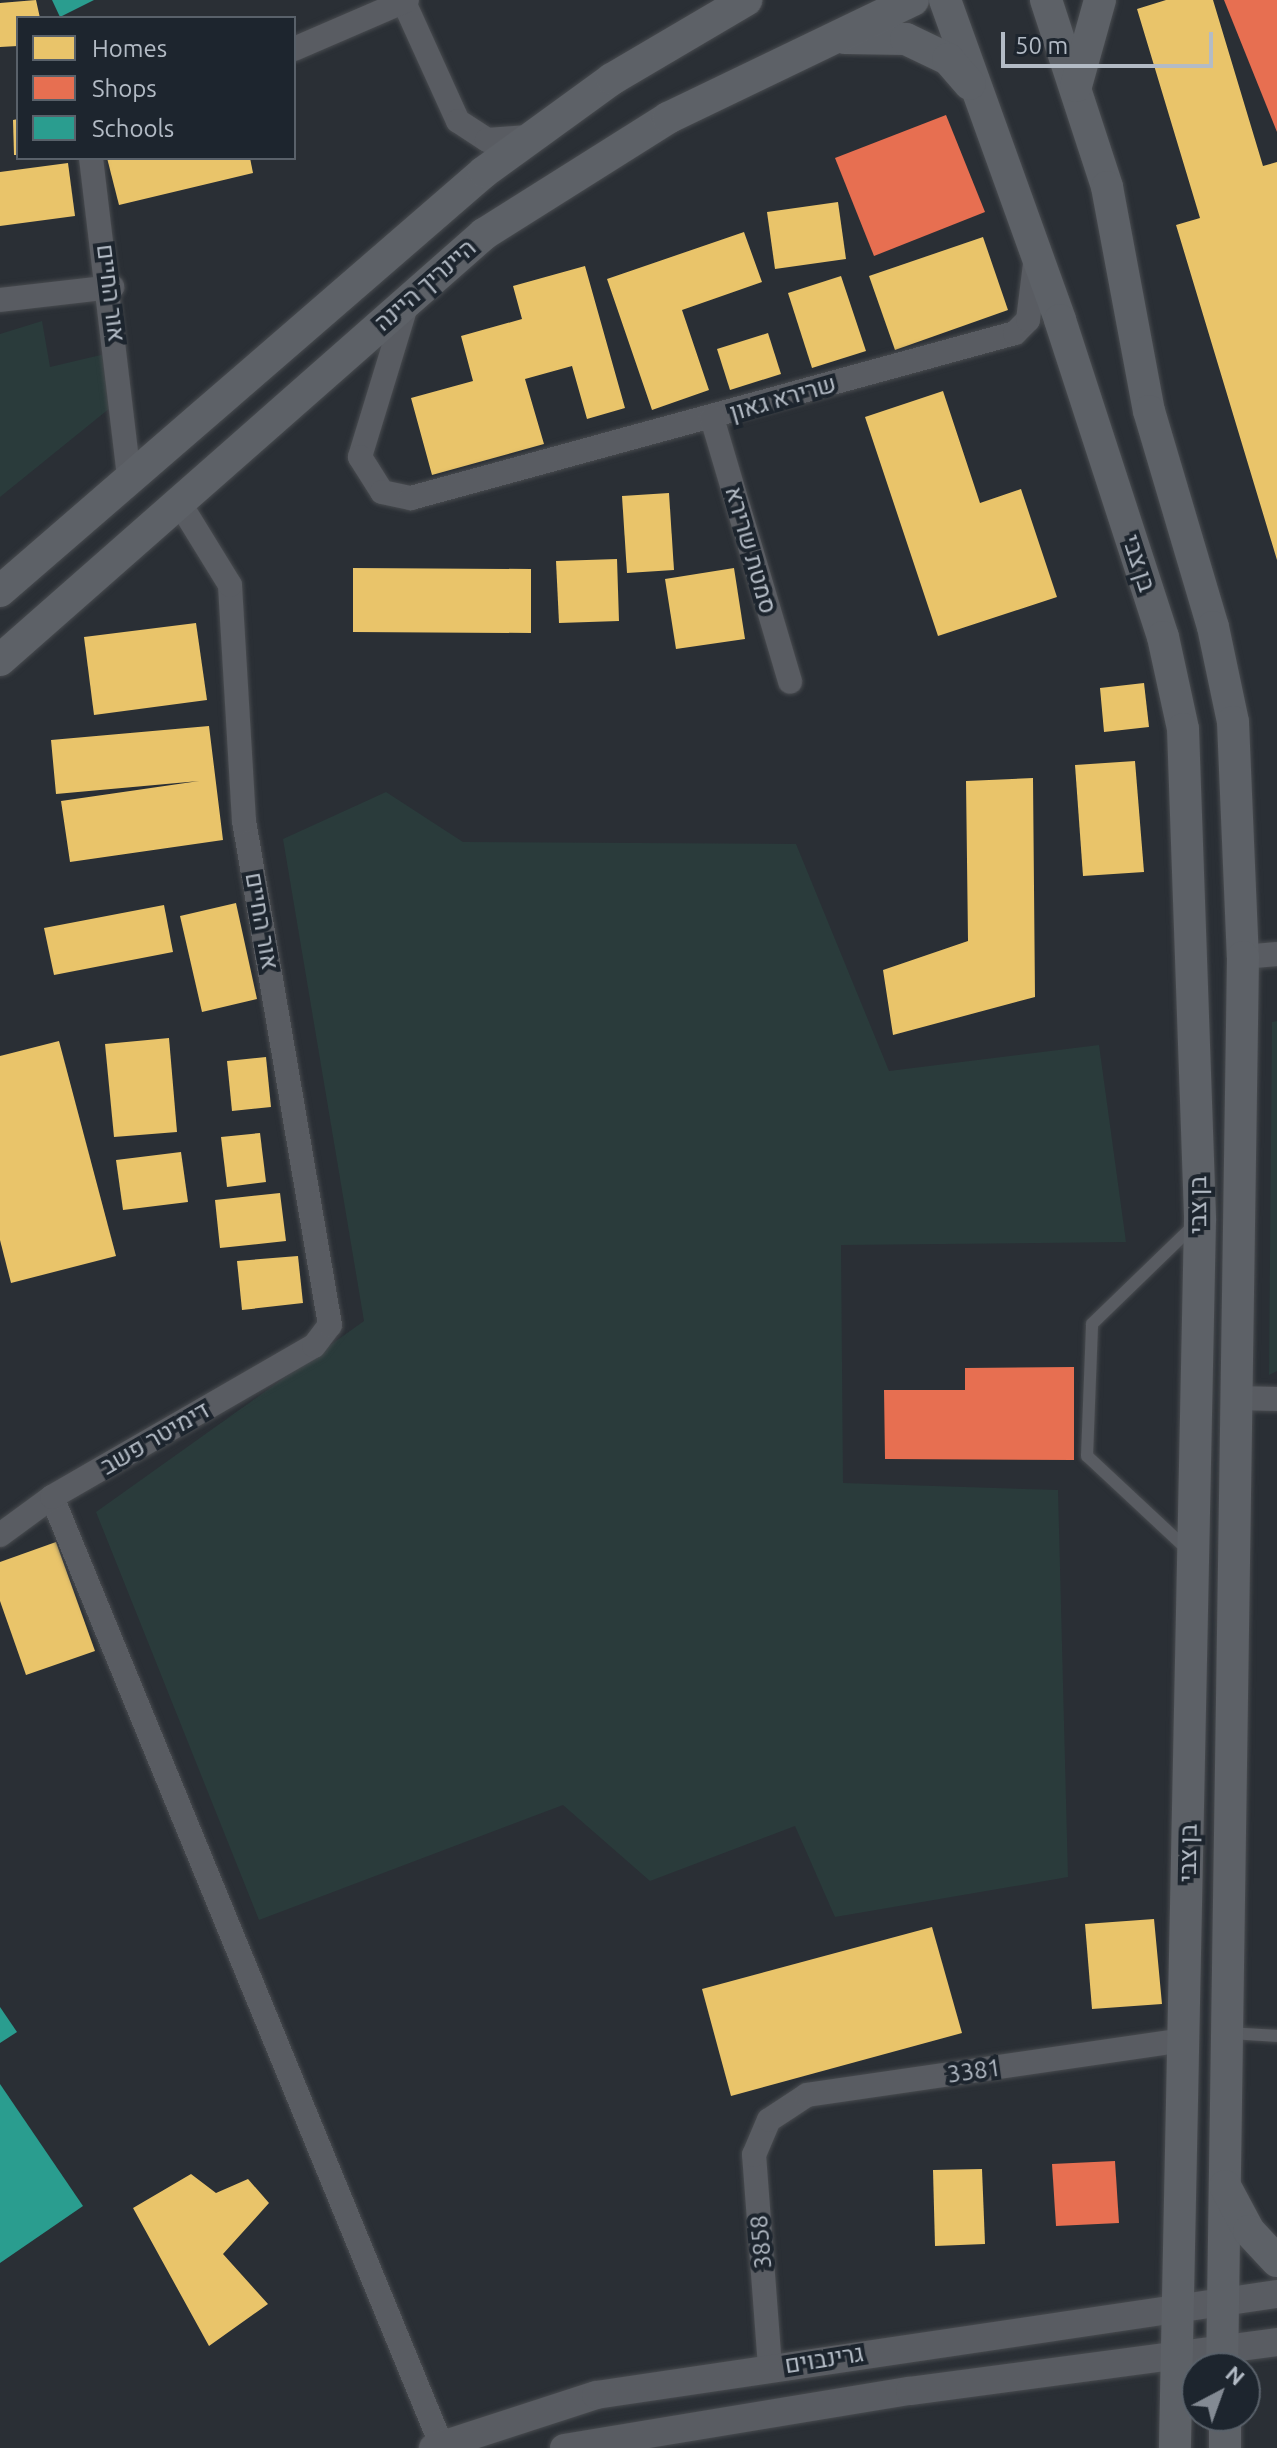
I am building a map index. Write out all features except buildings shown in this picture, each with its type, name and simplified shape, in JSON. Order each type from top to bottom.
[{"type":"main road","name":"היינריך היינה","points":[[0,591],[129,477],[532,137],[746,0]]},
{"type":"main road","name":"היינריך היינה","points":[[0,660],[409,297],[578,170],[815,44],[913,0]]},
{"type":"main road","name":"בן צבי","points":[[945,0],[1036,253],[1163,637],[1183,729],[1200,1220],[1175,2448]]},
{"type":"main road","name":"בן צבי","points":[[1046,0],[1107,187],[1149,411],[1213,627],[1233,722],[1243,957],[1222,2180],[1222,2352]]},
{"type":"main road","points":[[1076,86],[1100,0]]},
{"type":"main road","points":[[815,44],[884,35],[906,39],[948,59],[978,95]]},
{"type":"main road","points":[[1222,2180],[1249,2231],[1277,2261]]},
{"type":"street","points":[[296,48],[405,0],[458,121],[487,140],[532,137]]},
{"type":"street","name":"אור החיים","points":[[91,160],[112,287],[129,477]]},
{"type":"street","name":"שרירא גאון","points":[[409,297],[360,457],[367,479],[389,495],[468,487],[1015,333],[1028,320],[1036,253]]},
{"type":"street","points":[[0,300],[112,287]]},
{"type":"street","name":"סמטת שרירא","points":[[712,418],[790,682]]},
{"type":"street","name":"אור החיים","points":[[179,502],[230,585],[244,821],[326,1283],[330,1325],[314,1346]]},
{"type":"street","points":[[1243,957],[1277,954]]},
{"type":"street","name":"דימיטר פשב","points":[[0,1535],[52,1497],[314,1346]]},
{"type":"street","points":[[1236,1398],[1277,1399]]},
{"type":"street","points":[[52,1497],[437,2446]]},
{"type":"street","name":"3381","points":[[769,2120],[807,2095],[1185,2040]]},
{"type":"street","name":"3858","points":[[769,2120],[754,2155],[770,2367]]},
{"type":"street","name":"גרינבוים","points":[[437,2446],[596,2395],[1177,2306],[1277,2294]]},
{"type":"street","name":"גרינבוים","points":[[1245,2352],[1277,2342]]},
{"type":"street","name":"גרינבוים","points":[[564,2448],[910,2391],[1181,2357]]},
{"type":"lane","points":[[1192,1554],[1087,1456],[1092,1324],[1200,1220]]},
{"type":"lane","points":[[1226,2033],[1277,2036]]},
{"type":"shaded area","points":[[42,321],[50,367],[105,354],[110,408],[0,497],[0,334]]},
{"type":"shaded area","points":[[386,792],[463,842],[796,844],[889,1071],[1099,1045],[1126,1242],[841,1245],[843,1483],[1058,1490],[1068,1877],[835,1917],[795,1826],[650,1881],[563,1805],[259,1920],[96,1512],[364,1321],[283,839]]},
{"type":"shaded area","points":[[1277,1021],[1277,1371],[1269,1375],[1272,1022]]}]
